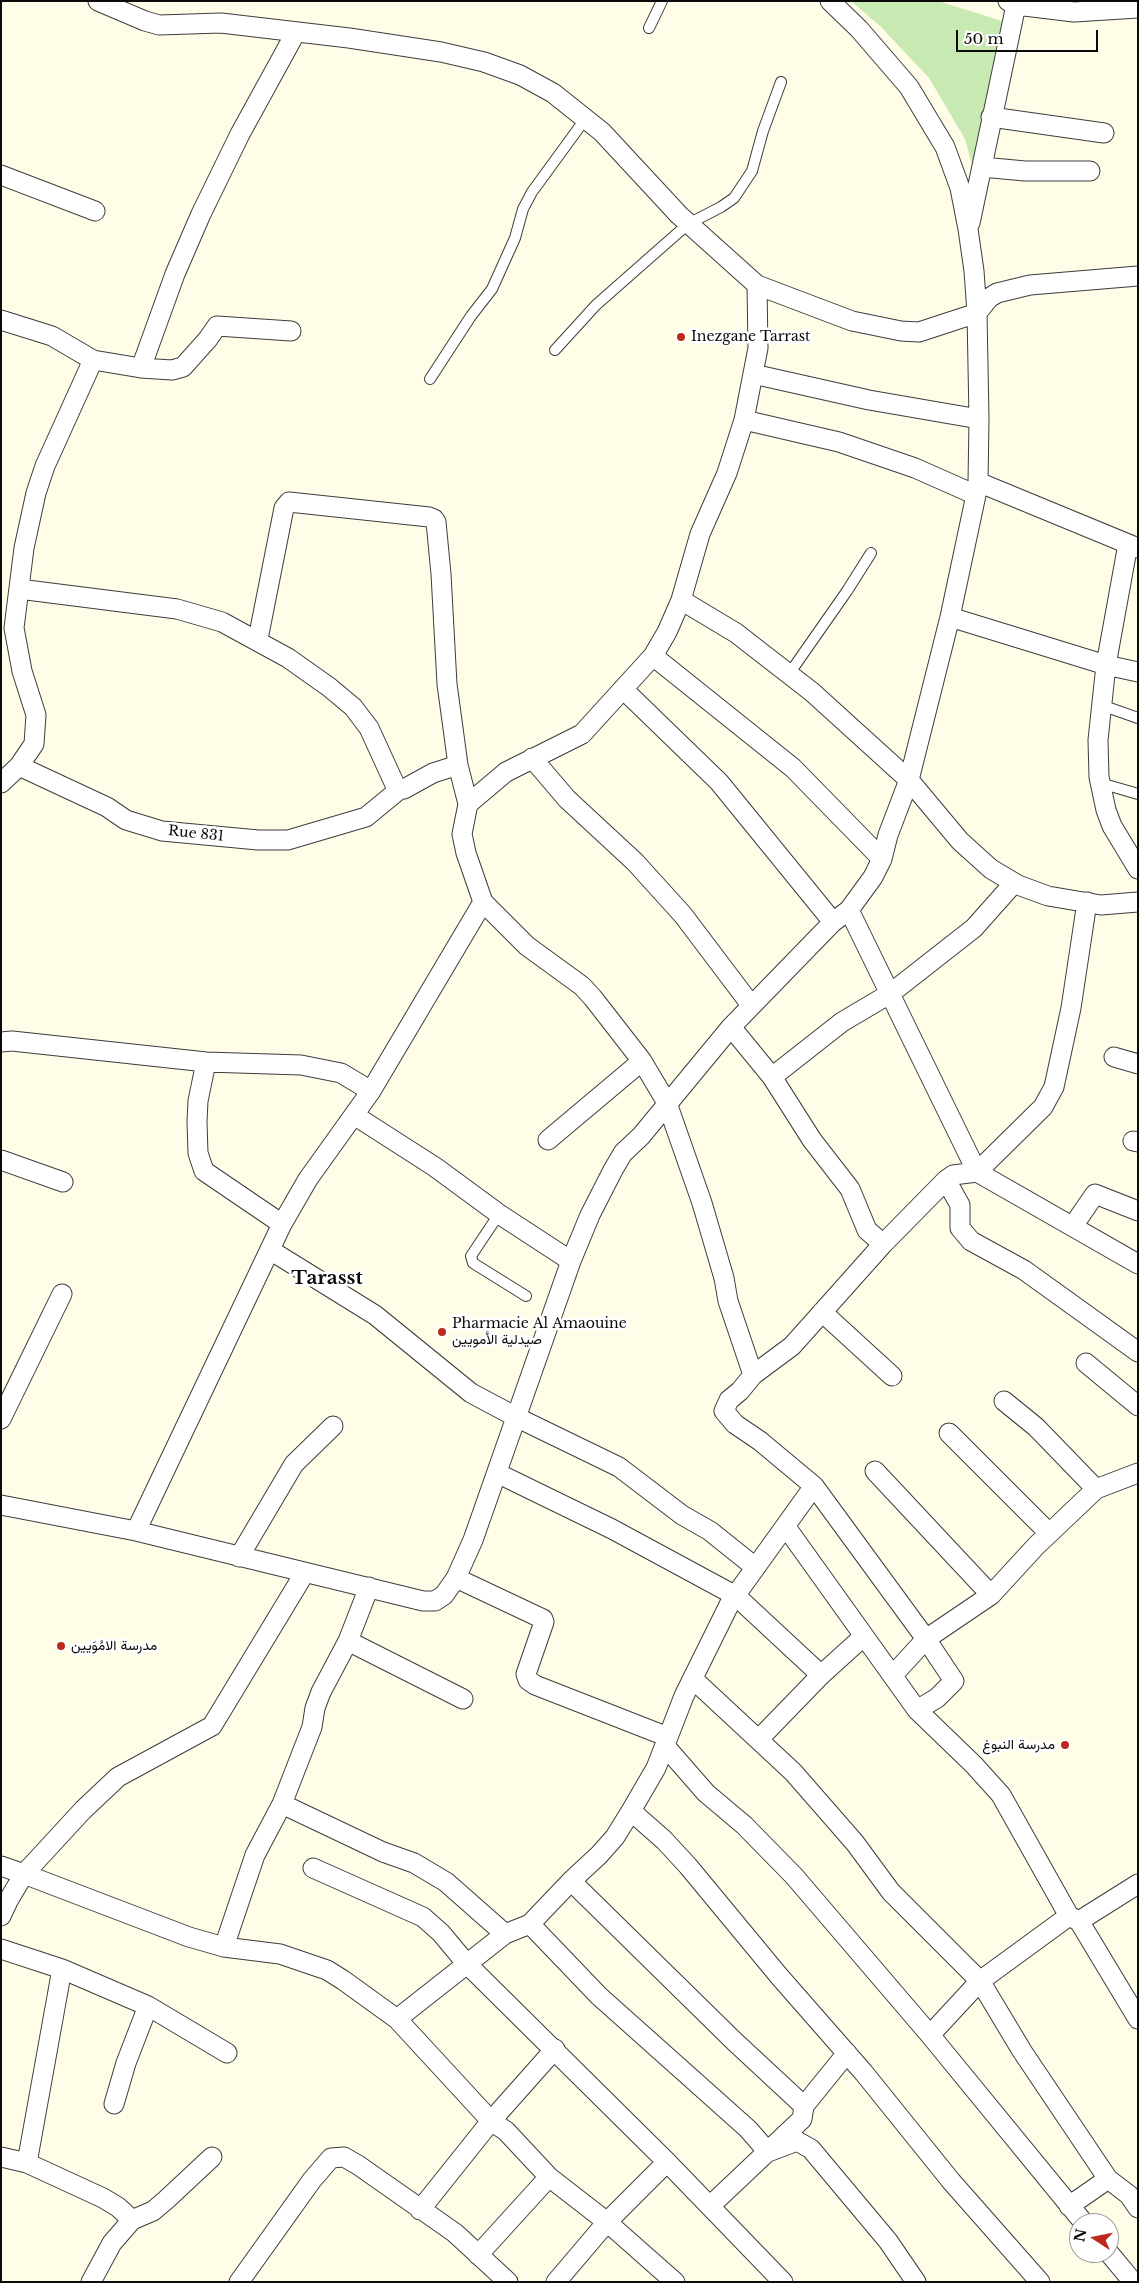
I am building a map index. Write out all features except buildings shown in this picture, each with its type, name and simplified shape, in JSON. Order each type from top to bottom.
[{"type":"street","points":[[98,1],[159,25],[221,23],[349,38],[441,52],[484,62],[520,75],[553,93],[602,132],[688,224],[757,285],[852,321],[901,331],[919,332],[977,312],[997,292],[1030,285],[1138,276]]},
{"type":"street","points":[[1,1505],[136,1531],[304,1574],[423,1601],[435,1601],[444,1595],[456,1578],[474,1540],[571,1261],[590,1215],[613,1170],[623,1154],[641,1136],[751,1005],[833,922],[849,910],[873,877],[882,859],[888,835],[909,780],[950,617],[977,488],[979,419],[977,312],[974,270],[968,229],[960,188],[945,147],[909,87],[859,29],[830,1]]},
{"type":"street","points":[[968,229],[982,167],[1012,3],[1074,12],[1138,8]]},
{"type":"street","points":[[141,368],[175,274],[201,214],[240,134],[296,32]]},
{"type":"street","points":[[991,117],[1104,133]]},
{"type":"street","points":[[982,167],[1025,171],[1090,171]]},
{"type":"street","points":[[1,175],[95,211]]},
{"type":"street","points":[[468,804],[506,772],[582,734],[653,656],[681,600],[700,534],[727,473],[744,420],[758,348],[757,285]]},
{"type":"street","points":[[1,320],[52,336],[93,360],[141,368],[172,370],[183,367],[217,326],[291,331]]},
{"type":"street","points":[[1,784],[19,766],[34,744],[36,715],[22,671],[14,628],[24,548],[36,493],[45,466],[93,360]]},
{"type":"street","points":[[753,374],[869,400],[979,419]]},
{"type":"street","points":[[744,420],[839,442],[977,488],[1133,546],[1106,665],[1098,740],[1100,783],[1106,810],[1112,826],[1138,869]]},
{"type":"street","points":[[258,639],[284,508],[289,502],[434,519],[436,522],[441,574],[447,684],[458,765],[468,804],[462,834],[466,853],[483,902],[528,946],[582,986],[603,1009],[642,1061],[667,1103],[702,1203],[724,1278],[728,1301],[753,1375]]},
{"type":"street","points":[[19,590],[177,609],[222,622],[258,639],[329,687],[353,707],[369,728],[396,787],[400,789]]},
{"type":"street","points":[[681,600],[736,632],[812,692],[909,780],[960,841],[990,869],[1014,882],[1048,896],[1101,904],[1138,902]]},
{"type":"street","points":[[950,617],[1106,665],[1138,672]]},
{"type":"street","points":[[653,656],[793,768],[882,859]]},
{"type":"street","points":[[624,689],[719,782],[833,922]]},
{"type":"street","points":[[532,758],[567,799],[634,862],[683,915],[751,1005]]},
{"type":"street","name":"Rue 831","points":[[19,766],[135,822],[162,831],[258,840],[288,840],[366,817],[400,789],[404,789],[433,772],[458,765]]},
{"type":"street","points":[[772,1077],[842,1022],[891,993],[974,928],[1014,882]]},
{"type":"street","points":[[136,1531],[282,1224],[308,1179],[371,1091],[483,902]]},
{"type":"street","points":[[917,1710],[937,1698],[954,1682],[926,1639],[814,1486],[760,1441],[735,1424],[724,1411],[729,1400],[740,1391],[753,1375],[792,1346],[883,1244],[946,1180],[953,1176],[977,1172],[1043,1107],[1054,1087],[1071,1008],[1087,902]]},
{"type":"street","points":[[849,910],[977,1172],[1138,1264]]},
{"type":"street","points":[[732,1027],[772,1077],[812,1140],[850,1188],[867,1230],[883,1244]]},
{"type":"street","points":[[1,1042],[12,1041],[206,1062],[307,1066],[341,1073],[371,1091]]},
{"type":"street","points":[[1114,1057],[1138,1064]]},
{"type":"street","points":[[548,1140],[642,1061]]},
{"type":"street","points":[[206,1062],[198,1102],[197,1122],[198,1153],[204,1171],[282,1224]]},
{"type":"street","points":[[354,1115],[436,1167],[499,1214],[571,1261]]},
{"type":"street","points":[[1,1160],[62,1182]]},
{"type":"street","points":[[946,1180],[960,1205],[960,1228],[970,1241],[1024,1270],[1138,1352]]},
{"type":"street","points":[[1073,1226],[1095,1194],[1138,1211]]},
{"type":"street","points":[[270,1250],[375,1315],[471,1393],[619,1467],[682,1515],[710,1531],[755,1567]]},
{"type":"street","points":[[1,1419],[62,1294]]},
{"type":"street","points":[[822,1312],[892,1376]]},
{"type":"street","points":[[1086,1363],[1138,1406]]},
{"type":"street","points":[[1004,1402],[1036,1427],[1096,1489]]},
{"type":"street","points":[[239,1557],[294,1464],[333,1426]]},
{"type":"street","points":[[949,1433],[1049,1533]]},
{"type":"street","points":[[875,1471],[991,1595]]},
{"type":"street","points":[[497,1473],[612,1529],[736,1596],[821,1675]]},
{"type":"street","points":[[893,1675],[926,1639],[991,1595],[1049,1533],[1096,1489],[1138,1473]]},
{"type":"street","points":[[397,2019],[466,1963],[506,1934],[530,1924],[615,1837],[656,1768],[693,1679],[730,1603],[814,1486]]},
{"type":"street","points":[[786,1527],[917,1710],[974,1765],[1001,1795],[1074,1918],[1132,1995],[1138,2019]]},
{"type":"street","points":[[1,1916],[24,1874],[83,1810],[118,1777],[212,1726],[304,1574]]},
{"type":"street","points":[[456,1578],[543,1619],[544,1622],[526,1674],[528,1680],[535,1685],[666,1742],[706,1793],[744,1825],[794,1876],[930,2035],[1075,2213]]},
{"type":"street","points":[[224,1947],[254,1855],[282,1804],[312,1727],[321,1692],[348,1641],[369,1588]]},
{"type":"street","points":[[759,1739],[821,1675],[864,1636]]},
{"type":"street","points":[[348,1641],[464,1699]]},
{"type":"street","points":[[693,1679],[759,1739],[826,1808],[855,1843],[891,1892],[980,1982],[1022,2051],[1108,2179],[1135,2196]]},
{"type":"street","points":[[282,1804],[383,1852],[414,1863],[446,1882],[506,1934]]},
{"type":"street","points":[[631,1811],[664,1840],[847,2053],[951,2181],[1040,2282]]},
{"type":"street","points":[[1,1866],[189,1937],[224,1947],[280,1954],[327,1970],[397,2019],[491,2122],[506,2131],[549,2177],[607,2222],[675,2282]]},
{"type":"street","points":[[313,1868],[423,1917],[441,1933],[466,1963],[555,2049],[783,2282]]},
{"type":"street","points":[[571,1880],[734,2042],[804,2106]]},
{"type":"street","points":[[930,2035],[980,1982],[1074,1918],[1138,1884]]},
{"type":"street","points":[[530,1924],[598,1996],[748,2129],[768,2152]]},
{"type":"street","points":[[1,1949],[62,1969],[148,2006],[227,2053]]},
{"type":"street","points":[[27,2163],[62,1969]]},
{"type":"street","points":[[114,2104],[126,2062],[148,2006]]},
{"type":"street","points":[[420,2210],[491,2122],[555,2049]]},
{"type":"street","points":[[710,2206],[802,2119],[804,2106],[847,2053]]},
{"type":"street","points":[[768,2152],[797,2141],[811,2149],[888,2241],[916,2282]]},
{"type":"street","points":[[1,2157],[27,2163],[103,2198],[118,2207],[132,2220]]},
{"type":"street","points":[[91,2282],[112,2243],[132,2220],[153,2211],[212,2157]]},
{"type":"street","points":[[239,2282],[312,2180],[331,2158],[344,2157],[358,2164],[420,2210],[455,2233],[508,2282]]},
{"type":"street","points":[[556,2282],[607,2222],[667,2162]]},
{"type":"street","points":[[478,2255],[549,2177]]},
{"type":"street","points":[[1069,2206],[1108,2179]]},
{"type":"street","points":[[1118,2263],[1134,2282]]},
{"type":"lane","points":[[649,28],[662,1]]},
{"type":"lane","points":[[555,350],[596,306],[688,224],[734,198],[752,171],[763,131],[781,82]]},
{"type":"lane","points":[[430,380],[471,316],[492,289],[516,238],[523,210],[532,192],[586,118]]},
{"type":"lane","points":[[789,674],[871,553]]},
{"type":"lane","points":[[1101,706],[1138,718]]},
{"type":"lane","points":[[1100,783],[1138,794]]},
{"type":"lane","points":[[499,1214],[471,1256],[473,1263],[526,1296]]},
{"type":"green space","points":[[851,1],[938,1],[1002,21],[972,165],[965,139],[929,78],[881,27]]},
{"type":"place","name":"Inezgane Tarrast","points":[[681,337]]},
{"type":"place","name":"Pharmacie Al Amaouine صيدلية الأمويين","points":[[442,1332]]},
{"type":"place","name":"مدرسة الامُوَيين","points":[[61,1646]]},
{"type":"place","name":"مدرسة النبوغ","points":[[1065,1745]]},
{"type":"district","name":"Tarasst","points":[[327,1279]]}]
